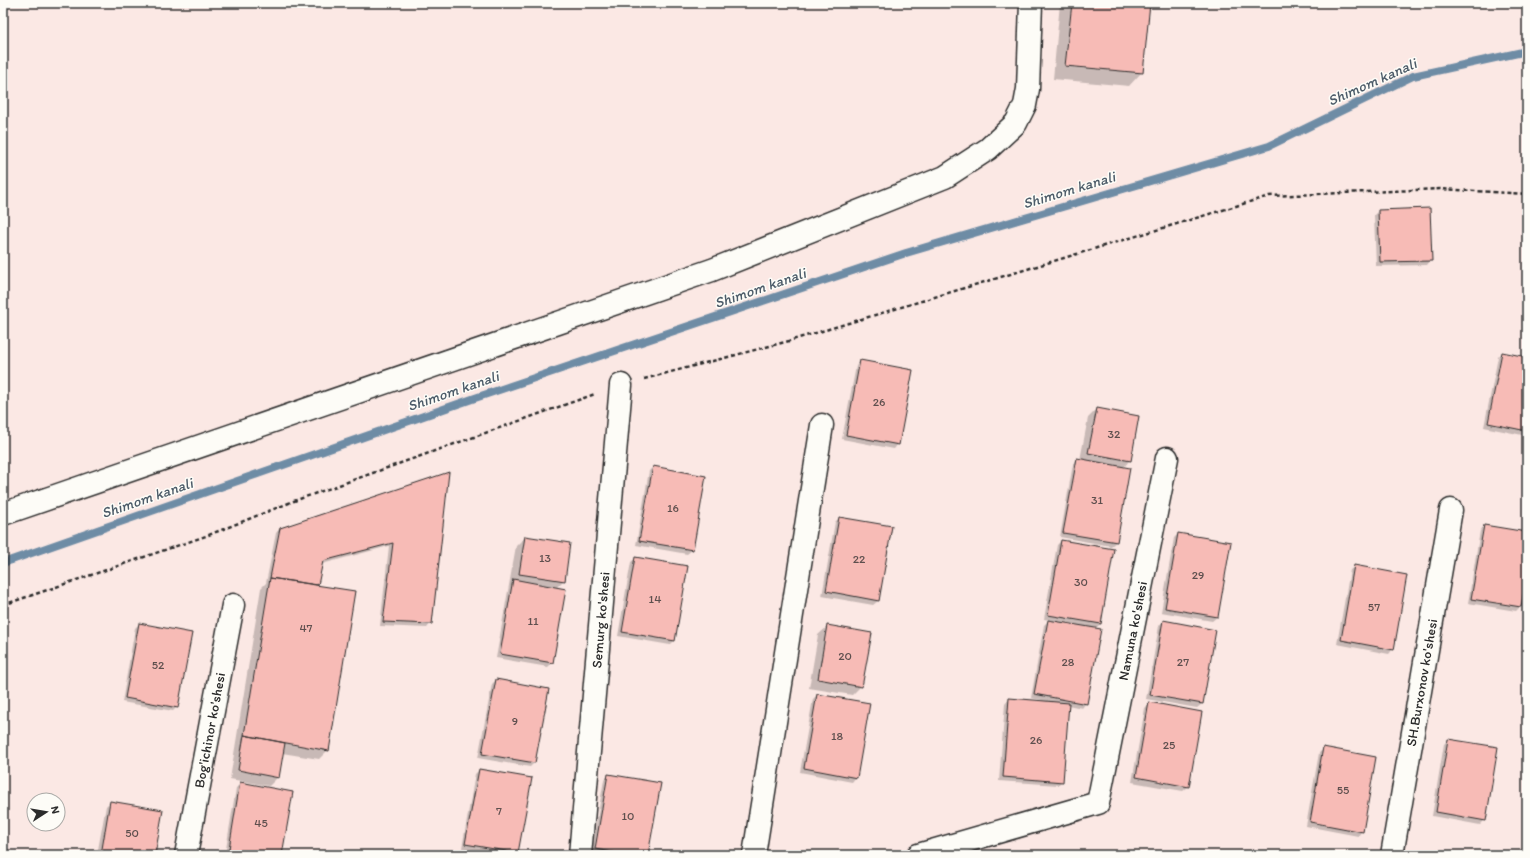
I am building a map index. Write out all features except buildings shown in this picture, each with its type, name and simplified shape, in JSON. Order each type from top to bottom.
[{"type":"street","points":[[3,514],[712,270],[945,177],[988,149],[1016,123],[1025,105],[1028,89],[1031,3]]},
{"type":"street","name":"Semurg ko'shesi","points":[[580,855],[621,385]]},
{"type":"street","points":[[754,855],[822,425]]},
{"type":"street","name":"Namuna ko'shesi","points":[[976,847],[1098,803],[1167,458]]},
{"type":"street","name":"SH.Burxonov ko'shesi","points":[[1392,855],[1451,510]]},
{"type":"street","name":"Bog'ichinor ko'shesi","points":[[186,855],[233,605]]},
{"type":"street","points":[[918,855],[976,847]]},
{"type":"path","points":[[3,606],[206,536],[294,501],[621,385],[788,341],[1269,196],[1440,189],[1527,194]]},
{"type":"waterway","name":"Shimom kanali","points":[[3,563],[475,398],[906,253],[1269,146],[1413,76],[1527,51]]}]
